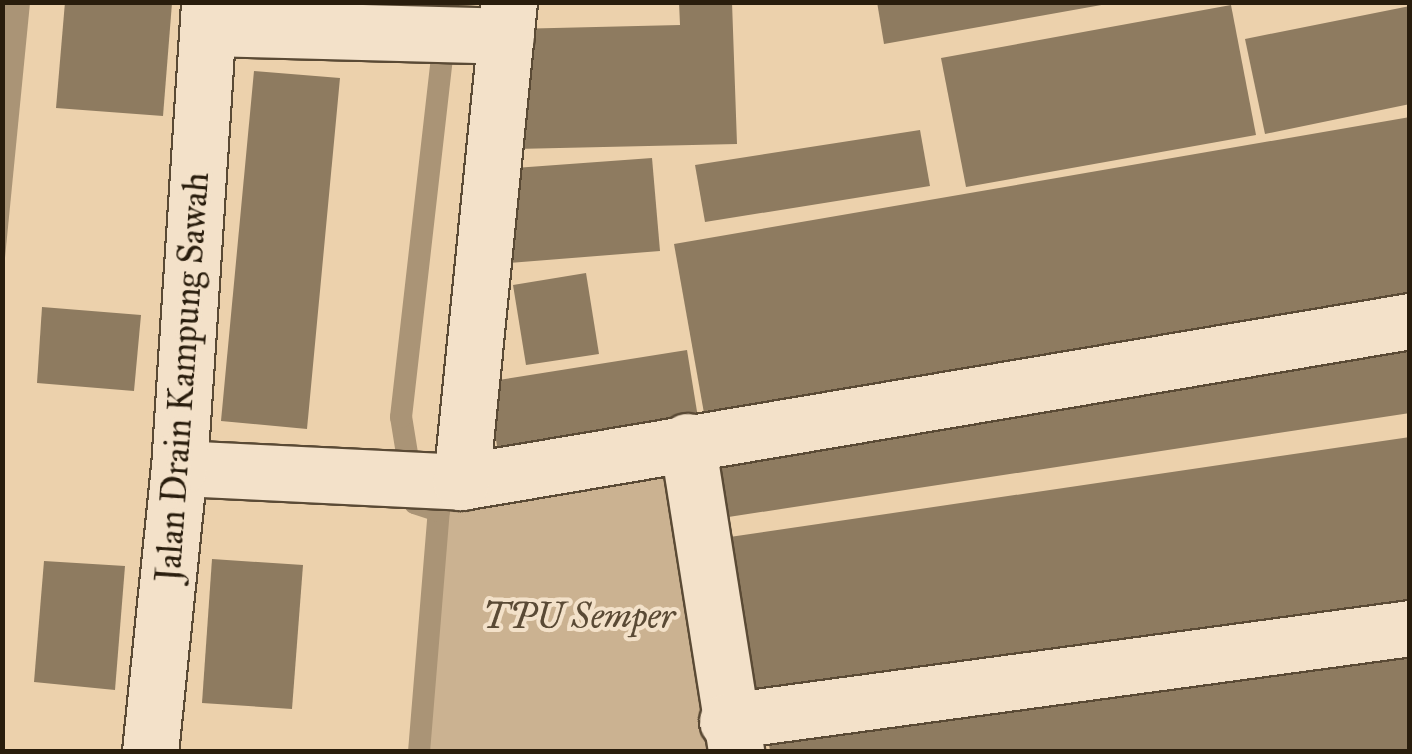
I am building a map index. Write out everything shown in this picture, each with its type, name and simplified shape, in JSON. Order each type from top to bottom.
[{"type":"street","points":[[209,15],[322,30],[501,23],[444,482]]},
{"type":"street","name":"Jalan Drain Kampung Sawah","points":[[150,752],[180,468],[209,15]]},
{"type":"street","points":[[180,468],[444,482],[1410,321]]},
{"type":"street","points":[[687,441],[731,736],[1410,628]]},
{"type":"green space","name":"TPU Semper","points":[[686,454],[747,751],[419,752],[439,511]]},
{"type":"shaded area","points":[[2,3],[30,3],[3,278]]},
{"type":"building","points":[[65,2],[172,3],[163,116],[56,108]]},
{"type":"building","points":[[679,2],[732,2],[737,144],[515,149],[512,29],[680,25]]},
{"type":"building","points":[[877,2],[1106,2],[1107,4],[884,44]]},
{"type":"building","points":[[1231,5],[1256,135],[966,187],[941,58]]},
{"type":"building","points":[[1410,6],[1410,104],[1265,134],[1245,39]]},
{"type":"building","points":[[254,71],[340,78],[307,429],[221,421]]},
{"type":"building","points":[[1410,117],[1410,310],[707,430],[674,244]]},
{"type":"building","points":[[920,130],[930,186],[705,222],[695,165]]},
{"type":"building","points":[[652,158],[660,251],[509,263],[501,169]]},
{"type":"building","points":[[586,273],[599,354],[526,365],[513,285]]},
{"type":"building","points":[[42,307],[141,315],[134,391],[37,383]]},
{"type":"building","points":[[1410,339],[1410,413],[709,520],[698,448]]},
{"type":"building","points":[[687,350],[700,430],[500,463],[486,382]]},
{"type":"building","points":[[1410,437],[1410,608],[741,707],[716,539]]},
{"type":"building","points":[[212,559],[303,565],[292,709],[202,703]]},
{"type":"building","points":[[44,561],[125,566],[115,690],[34,682]]},
{"type":"building","points":[[1410,648],[1410,751],[770,751],[766,725]]},
{"type":"waterway","points":[[419,752],[439,511],[415,503],[401,417],[448,2]]}]
